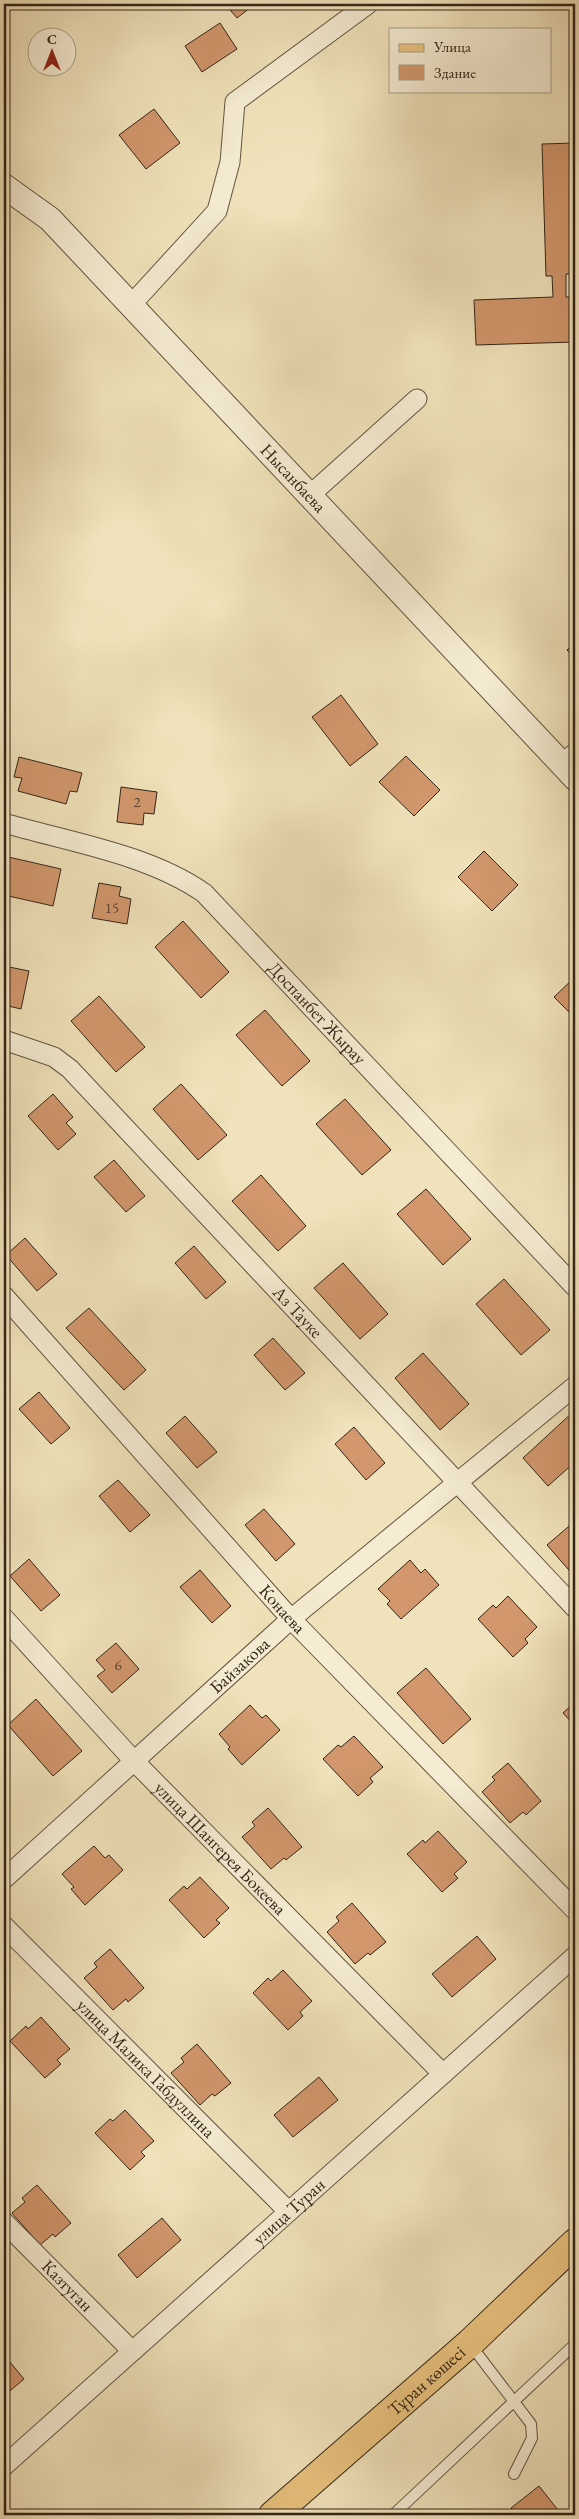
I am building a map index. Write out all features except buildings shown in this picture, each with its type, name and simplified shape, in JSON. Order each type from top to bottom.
[{"type":"main road","name":"Тұран көшесі","points":[[273,2515],[470,2343],[575,2243]]},
{"type":"street","points":[[132,305],[216,211],[230,162],[235,102],[368,4]]},
{"type":"street","name":"Нысанбаева","points":[[4,186],[50,219],[310,495],[571,765]]},
{"type":"street","points":[[310,495],[417,399]]},
{"type":"street","name":"Доспанбет Жырау","points":[[4,823],[156,866],[181,877],[204,893],[575,1287]]},
{"type":"street","name":"Аз Тауке","points":[[4,1040],[54,1057],[70,1069],[575,1608]]},
{"type":"street","name":"Конаева","points":[[4,1296],[290,1619],[575,1910]]},
{"type":"street","name":"Байзакова","points":[[4,1879],[290,1619],[458,1484],[575,1386]]},
{"type":"street","name":"улица Шангерея Бокеева","points":[[4,1618],[134,1761],[443,2074]]},
{"type":"street","name":"улица Малика Габдуллина","points":[[4,1926],[288,2211]]},
{"type":"street","name":"улица Туран","points":[[4,2466],[575,1956]]},
{"type":"street","name":"Казтуган","points":[[4,2222],[132,2351]]},
{"type":"lane","points":[[470,2343],[531,2424],[532,2438],[514,2474]]},
{"type":"lane","points":[[393,2515],[575,2344]]}]
